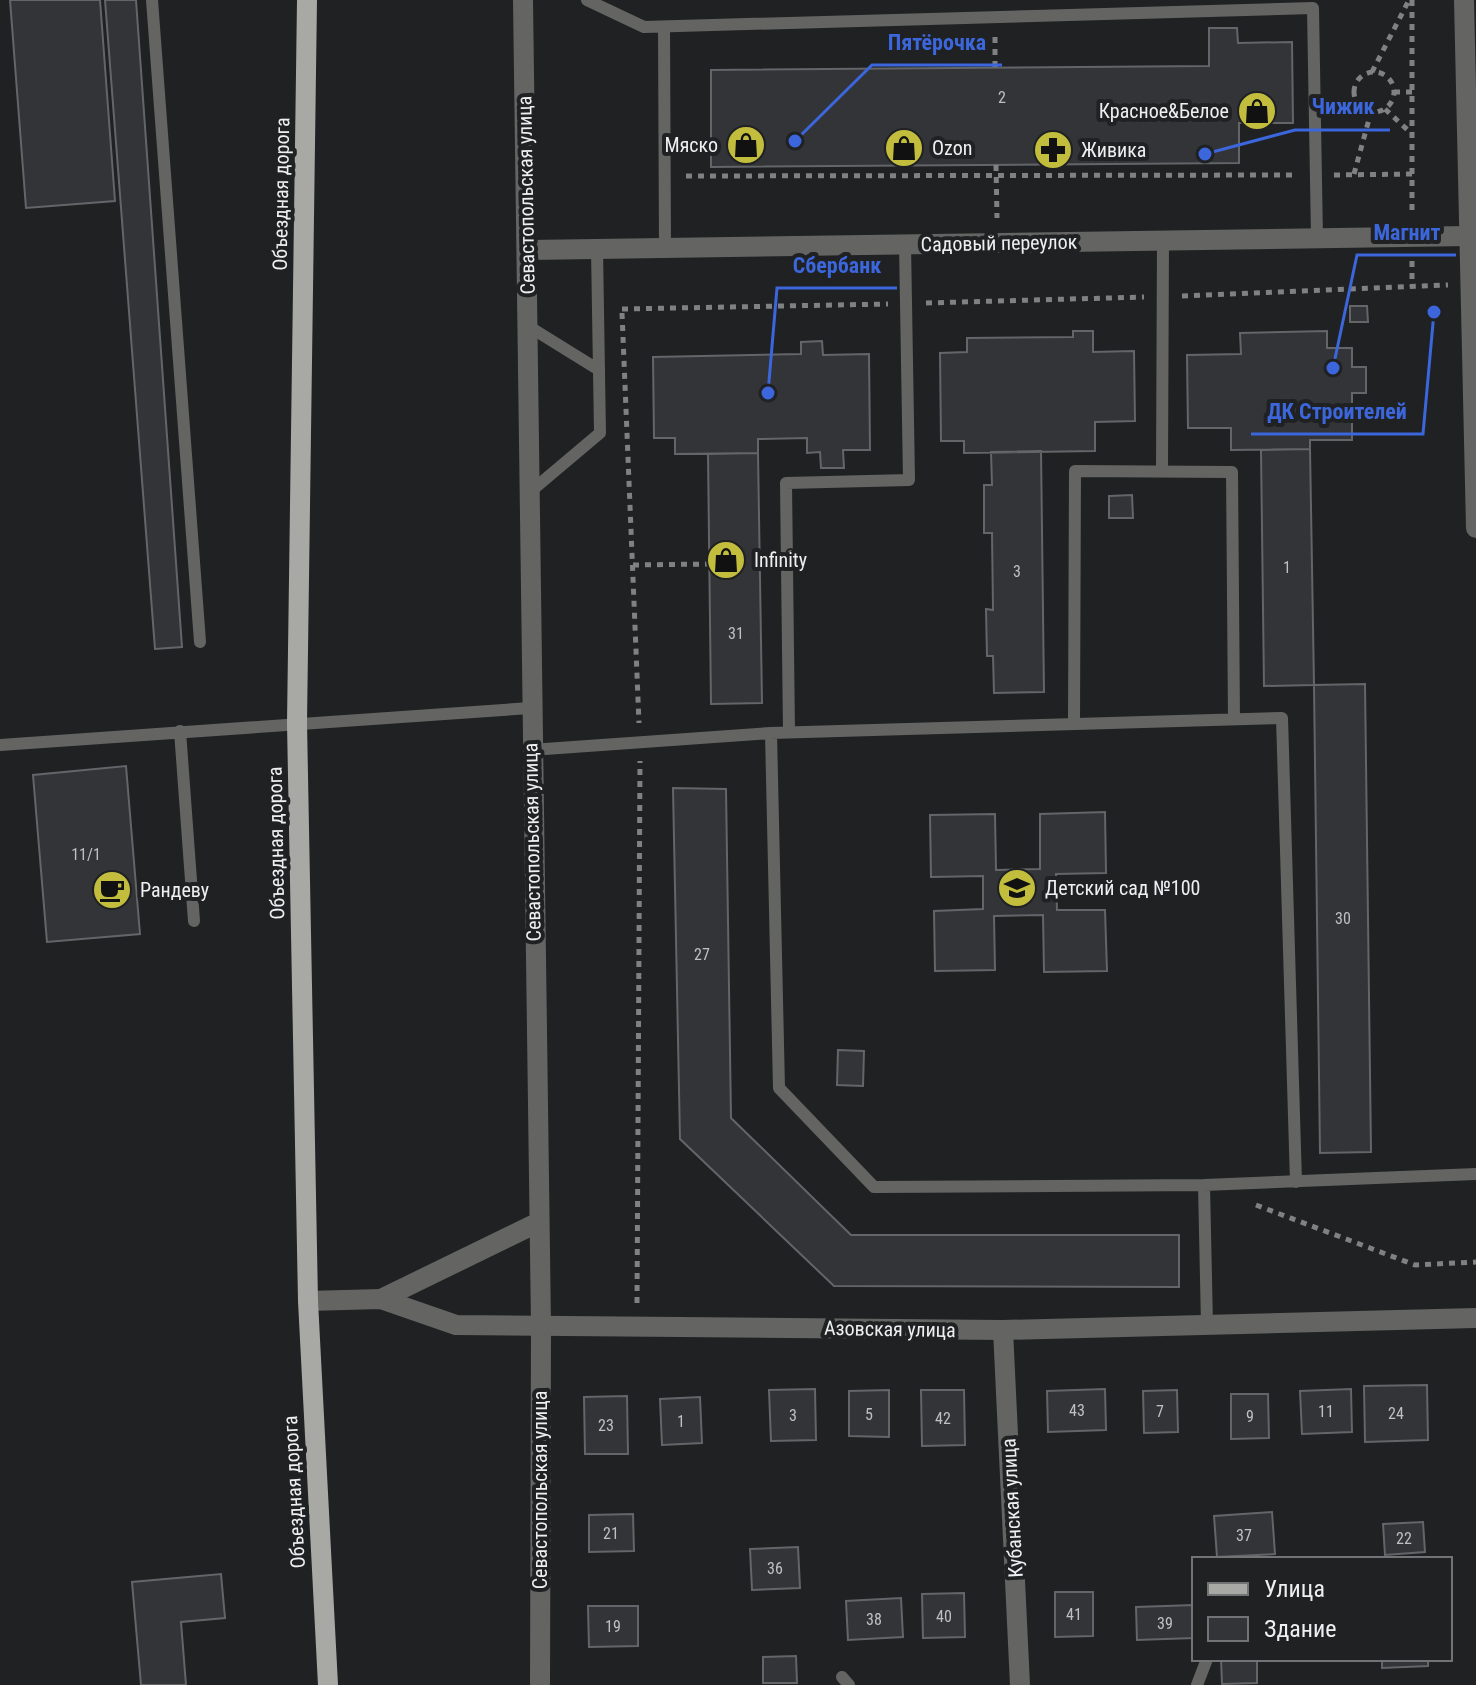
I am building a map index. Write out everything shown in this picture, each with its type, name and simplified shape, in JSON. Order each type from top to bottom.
[{"type":"main road","name":"Объездная дорога","points":[[307,0],[297,723],[308,1301],[328,1685]]},
{"type":"street","name":"Севастопольская улица","points":[[523,0],[528,250],[530,708],[541,1326],[540,1685]]},
{"type":"street","points":[[1464,0],[1476,528]]},
{"type":"street","name":"Садовый переулок","points":[[528,250],[1469,236]]},
{"type":"street","points":[[381,1299],[539,1222]]},
{"type":"street","name":"Азовская улица","points":[[308,1301],[381,1299],[456,1325],[1003,1330],[1476,1318]]},
{"type":"street","name":"Кубанская улица","points":[[1003,1330],[1020,1685]]},
{"type":"lane","points":[[152,0],[200,642]]},
{"type":"lane","points":[[587,0],[644,27],[1313,8],[1317,238]]},
{"type":"lane","points":[[664,27],[665,248]]},
{"type":"lane","points":[[1162,471],[1163,241]]},
{"type":"lane","points":[[789,732],[786,483],[909,480],[905,244]]},
{"type":"lane","points":[[530,492],[600,433],[597,249]]},
{"type":"lane","points":[[528,326],[599,370]]},
{"type":"lane","points":[[1074,722],[1075,471],[1232,472],[1234,719]]},
{"type":"lane","points":[[0,745],[530,708]]},
{"type":"lane","points":[[531,750],[789,732],[1282,718],[1296,1182]]},
{"type":"lane","points":[[180,731],[194,921]]},
{"type":"lane","points":[[771,733],[779,1088],[874,1187],[1204,1185],[1476,1174]]},
{"type":"lane","points":[[1204,1185],[1207,1325]]},
{"type":"lane","points":[[1197,1685],[1206,1661]]},
{"type":"path","points":[[1372,72],[1390,79],[1394,98],[1385,109],[1371,112],[1356,101],[1354,92],[1357,82],[1372,72],[1410,0]]},
{"type":"path","points":[[1410,0],[1412,287]]},
{"type":"path","points":[[1394,92],[1412,92]]},
{"type":"path","points":[[1385,109],[1412,134]]},
{"type":"path","points":[[1354,174],[1371,112]]},
{"type":"path","points":[[996,165],[997,243]]},
{"type":"path","points":[[665,176],[1412,174]]},
{"type":"path","points":[[622,309],[1163,297],[1470,284]]},
{"type":"path","points":[[621,294],[640,743],[637,1327]]},
{"type":"path","points":[[633,565],[709,564]]},
{"type":"path","points":[[1246,1201],[1415,1265],[1476,1262]]},
{"type":"building","points":[[10,0],[100,0],[115,201],[26,208]]},
{"type":"building","points":[[105,0],[136,0],[182,647],[155,649]]},
{"type":"building","points":[[1209,28],[1237,28],[1238,43],[1292,42],[1293,123],[1239,123],[1239,163],[711,167],[711,70],[1209,66]]},
{"type":"building","points":[[1350,306],[1367,306],[1368,322],[1350,322]]},
{"type":"building","points":[[1073,331],[1093,331],[1093,352],[1134,351],[1135,421],[1095,422],[1095,451],[964,453],[964,441],[941,441],[940,353],[967,352],[967,338],[1073,337]]},
{"type":"building","points":[[1327,331],[1327,348],[1352,348],[1352,367],[1366,367],[1366,393],[1352,393],[1352,440],[1310,440],[1310,449],[1231,450],[1231,428],[1188,428],[1187,355],[1241,354],[1240,333]]},
{"type":"building","points":[[822,341],[823,355],[869,354],[870,450],[843,450],[844,468],[821,468],[820,452],[807,453],[807,438],[758,439],[758,453],[675,454],[675,438],[654,438],[653,357],[801,354],[801,342]]},
{"type":"building","points":[[1310,449],[1314,685],[1264,686],[1261,450]]},
{"type":"building","points":[[1041,451],[1044,692],[994,693],[993,656],[987,656],[986,609],[993,610],[992,533],[984,533],[984,485],[992,485],[991,452]]},
{"type":"building","points":[[758,453],[762,703],[711,704],[708,454]]},
{"type":"building","points":[[1132,495],[1133,518],[1109,518],[1109,496]]},
{"type":"building","points":[[1365,684],[1371,1152],[1320,1153],[1314,685]]},
{"type":"building","points":[[126,766],[140,934],[47,942],[33,775]]},
{"type":"building","points":[[673,788],[726,789],[731,1118],[851,1235],[1179,1235],[1179,1287],[834,1286],[680,1139]]},
{"type":"building","points":[[1105,812],[1106,873],[1056,874],[1057,910],[1105,910],[1107,971],[1044,972],[1043,915],[994,916],[995,970],[935,971],[934,911],[983,909],[983,876],[931,877],[930,815],[995,814],[996,870],[1040,869],[1040,814]]},
{"type":"building","points":[[838,1050],[864,1051],[863,1086],[837,1085]]},
{"type":"building","points":[[1427,1385],[1428,1440],[1365,1442],[1364,1386]]},
{"type":"building","points":[[815,1389],[816,1440],[771,1441],[769,1390]]},
{"type":"building","points":[[1105,1389],[1106,1430],[1048,1432],[1047,1391]]},
{"type":"building","points":[[1351,1389],[1352,1432],[1302,1434],[1300,1391]]},
{"type":"building","points":[[889,1390],[889,1437],[849,1436],[849,1391]]},
{"type":"building","points":[[921,1390],[964,1390],[965,1445],[922,1446]]},
{"type":"building","points":[[1177,1390],[1178,1432],[1144,1433],[1143,1391]]},
{"type":"building","points":[[1231,1394],[1268,1394],[1269,1438],[1231,1439]]},
{"type":"building","points":[[627,1396],[628,1454],[585,1454],[584,1397]]},
{"type":"building","points":[[700,1397],[702,1443],[662,1445],[660,1399]]},
{"type":"building","points":[[1272,1512],[1275,1554],[1217,1557],[1214,1516]]},
{"type":"building","points":[[633,1514],[634,1551],[589,1552],[589,1515]]},
{"type":"building","points":[[1423,1522],[1425,1552],[1385,1555],[1383,1524]]},
{"type":"building","points":[[798,1547],[800,1588],[752,1590],[750,1549]]},
{"type":"building","points":[[221,1574],[225,1618],[181,1622],[186,1685],[141,1685],[132,1582]]},
{"type":"building","points":[[1055,1592],[1093,1592],[1093,1636],[1055,1637]]},
{"type":"building","points":[[964,1593],[965,1637],[923,1638],[922,1594]]},
{"type":"building","points":[[901,1598],[903,1637],[848,1640],[846,1601]]},
{"type":"building","points":[[1192,1605],[1192,1638],[1137,1640],[1136,1607]]},
{"type":"building","points":[[588,1606],[638,1606],[638,1646],[589,1647]]},
{"type":"building","points":[[796,1656],[797,1683],[763,1683],[763,1657]]},
{"type":"building","points":[[1221,1661],[1257,1661],[1257,1683],[1222,1684]]},
{"type":"building","points":[[1382,1661],[1428,1661],[1428,1666],[1382,1668]]},
{"type":"place","name":"Красное&Белое","points":[[1257,111]]},
{"type":"place","name":"Пятёрочка","points":[[795,141]]},
{"type":"place","name":"Мяско","points":[[746,145]]},
{"type":"place","name":"Ozon","points":[[904,148]]},
{"type":"place","name":"Живика","points":[[1053,150]]},
{"type":"place","name":"Чижик","points":[[1205,154]]},
{"type":"place","name":"ДК Строителей","points":[[1434,312]]},
{"type":"place","name":"Магнит","points":[[1333,368]]},
{"type":"place","name":"Сбербанк","points":[[768,393]]},
{"type":"place","name":"Infinity","points":[[726,560]]},
{"type":"place","name":"Детский сад №100","points":[[1017,888]]},
{"type":"place","name":"Рандеву","points":[[112,890]]}]
